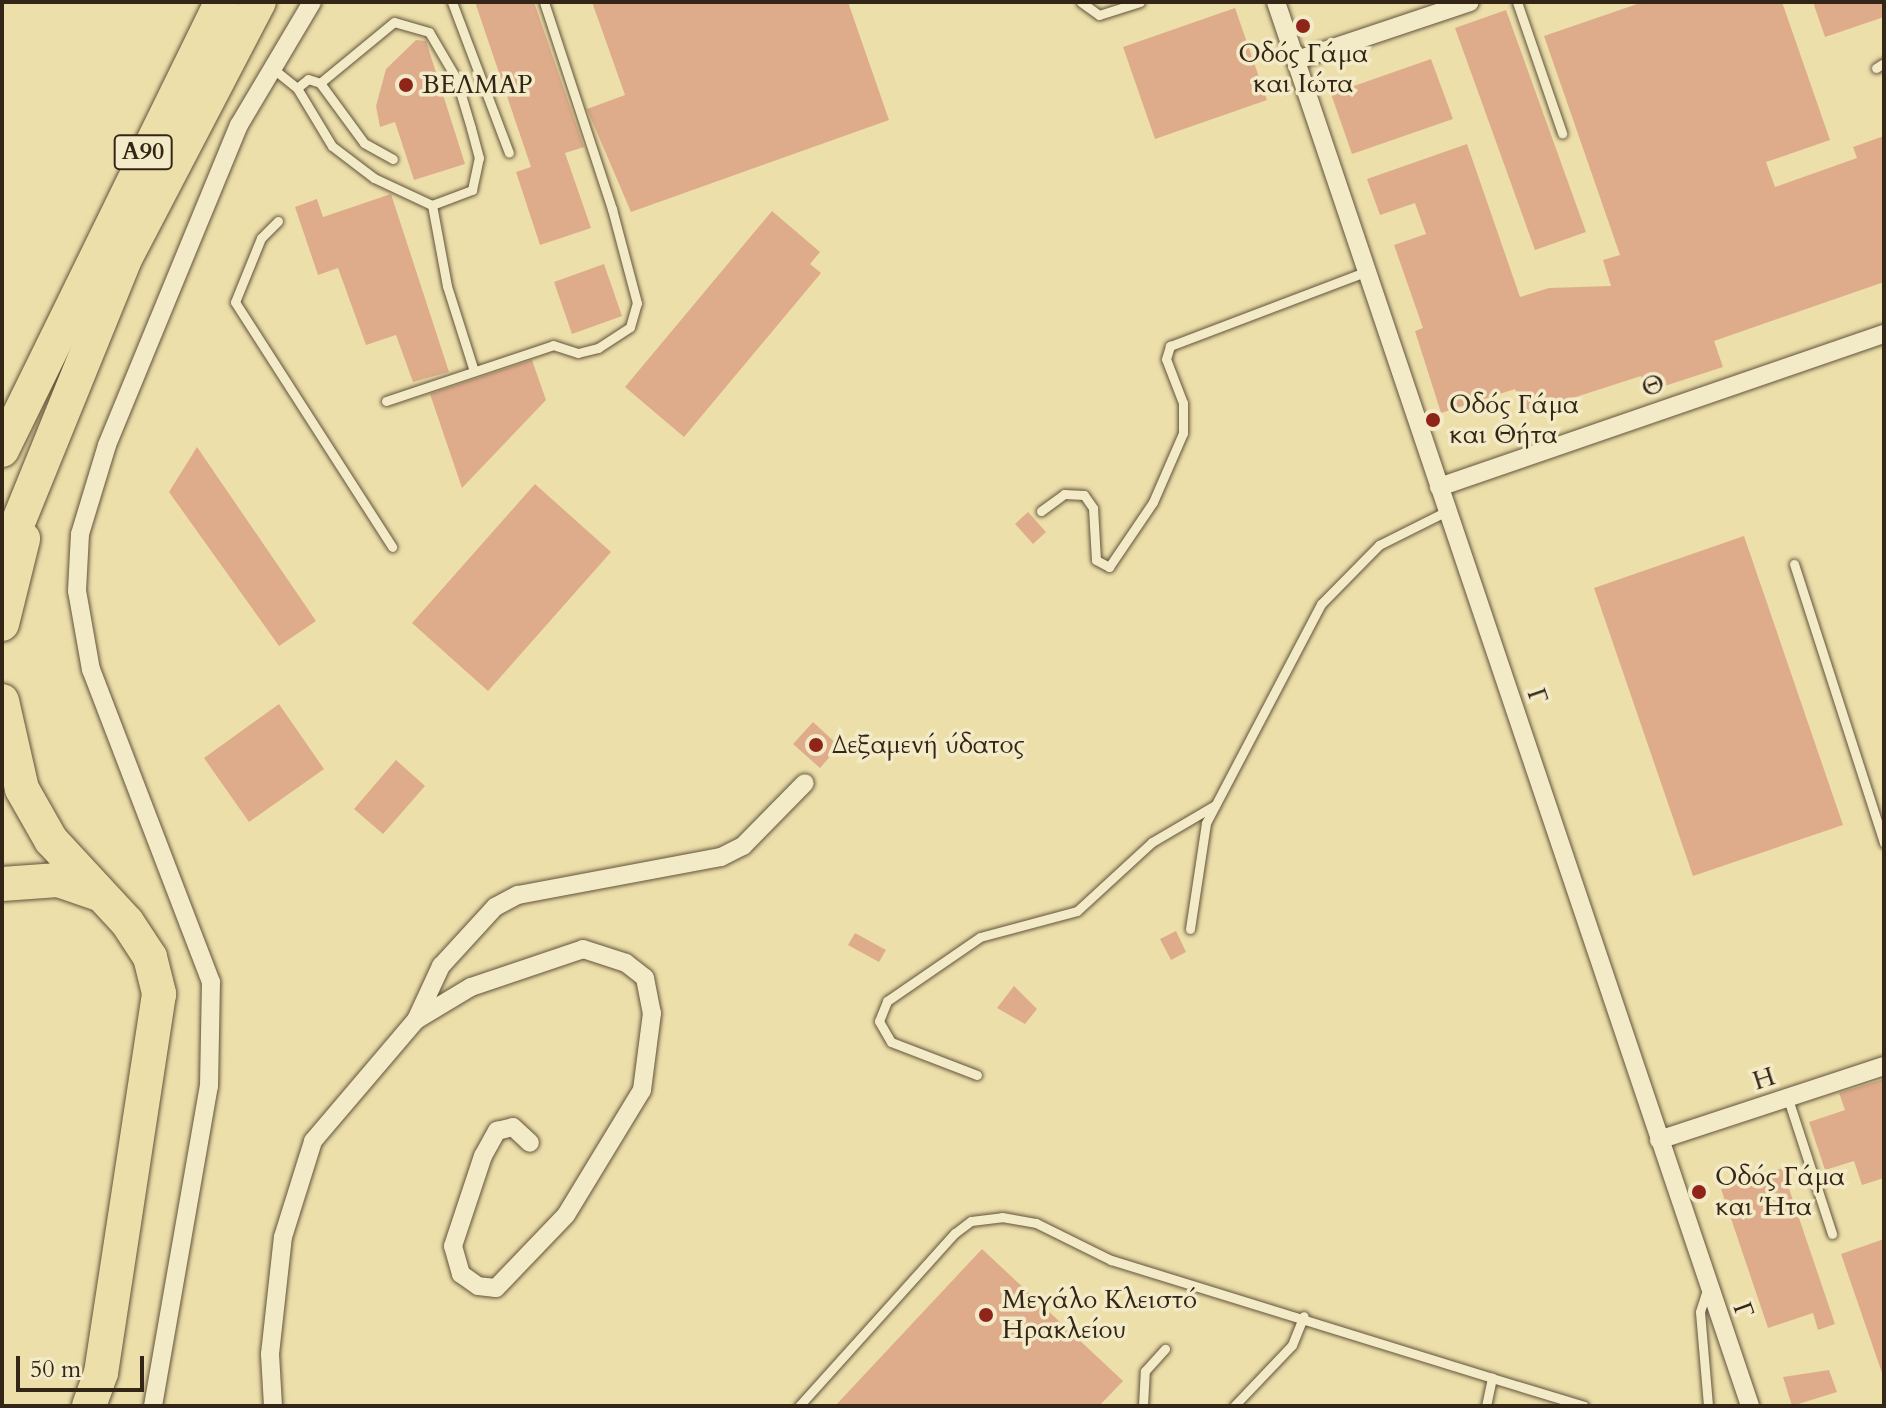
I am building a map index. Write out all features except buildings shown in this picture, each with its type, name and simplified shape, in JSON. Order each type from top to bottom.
[{"type":"highway","name":"Α90","points":[[2,450],[221,2]]},
{"type":"highway","name":"Α90","points":[[2,562],[126,257],[259,2]]},
{"type":"highway","points":[[2,624],[34,506],[126,257]]},
{"type":"highway","points":[[2,701],[22,789],[51,840],[150,957],[159,994],[101,1373],[89,1406]]},
{"type":"highway","points":[[2,884],[58,880],[99,895]]},
{"type":"street","points":[[153,1406],[209,1086],[211,982],[91,670],[77,591],[80,534],[107,445],[271,67],[312,2]]},
{"type":"street","name":"Γ","points":[[1276,2],[1750,1406]]},
{"type":"street","points":[[1297,60],[1470,2]]},
{"type":"street","name":"Θ","points":[[1439,487],[1884,334]]},
{"type":"street","points":[[273,1406],[270,1354],[283,1237],[313,1141],[416,1020],[441,966],[495,907],[518,895],[721,857],[743,846],[805,783]]},
{"type":"street","points":[[416,1020],[498,975],[583,949],[626,963],[645,978],[652,1013],[642,1090],[566,1215],[496,1288],[478,1286],[461,1274],[453,1246],[483,1156],[497,1131],[513,1127],[530,1143]]},
{"type":"street","name":"Η","points":[[1659,1140],[1884,1066]]},
{"type":"lane","points":[[452,2],[509,153]]},
{"type":"lane","points":[[386,401],[553,345],[578,353],[598,348],[630,327],[637,303],[544,2]]},
{"type":"lane","points":[[1081,2],[1099,15],[1140,2]]},
{"type":"lane","points":[[1517,2],[1562,133]]},
{"type":"lane","points":[[271,67],[297,88],[332,146],[374,178],[432,205],[472,190],[479,158],[456,78],[429,32],[394,22],[320,83]]},
{"type":"lane","points":[[297,88],[308,79],[320,83],[364,143],[393,159]]},
{"type":"lane","points":[[432,205],[447,286],[474,371]]},
{"type":"lane","points":[[278,221],[261,238],[235,302],[392,547]]},
{"type":"lane","points":[[1041,511],[1064,494],[1084,495],[1093,508],[1096,560],[1109,567],[1153,502],[1183,433],[1183,403],[1166,359],[1170,346],[1365,272]]},
{"type":"lane","points":[[1190,929],[1196,856],[1215,805],[1335,586],[1379,545],[1447,511]]},
{"type":"lane","points":[[1794,564],[1884,843]]},
{"type":"lane","points":[[977,1075],[891,1042],[879,1021],[887,1001],[980,937],[1077,911],[1152,842],[1215,805]]},
{"type":"lane","points":[[1788,1099],[1832,1234]]},
{"type":"lane","points":[[799,1406],[955,1233],[984,1218],[1023,1219],[1111,1260],[1304,1316],[1584,1406]]},
{"type":"lane","points":[[1708,1287],[1700,1312],[1708,1406]]},
{"type":"lane","points":[[1234,1406],[1292,1345],[1304,1316]]},
{"type":"lane","points":[[1143,1406],[1145,1371],[1165,1349]]},
{"type":"lane","points":[[1486,1406],[1492,1378]]},
{"type":"place","name":"Οδός Γάμα και Ιώτα","points":[[1303,26]]},
{"type":"place","name":"ΒΕΛΜΑΡ","points":[[406,85]]},
{"type":"place","name":"Οδός Γάμα και Θήτα","points":[[1433,420]]},
{"type":"place","name":"Δεξαμενή ύδατος","points":[[816,745]]},
{"type":"place","name":"Οδός Γάμα και Ήτα","points":[[1699,1192]]},
{"type":"place","name":"Μεγάλο Κλειστό Ηρακλείου","points":[[986,1315]]}]
